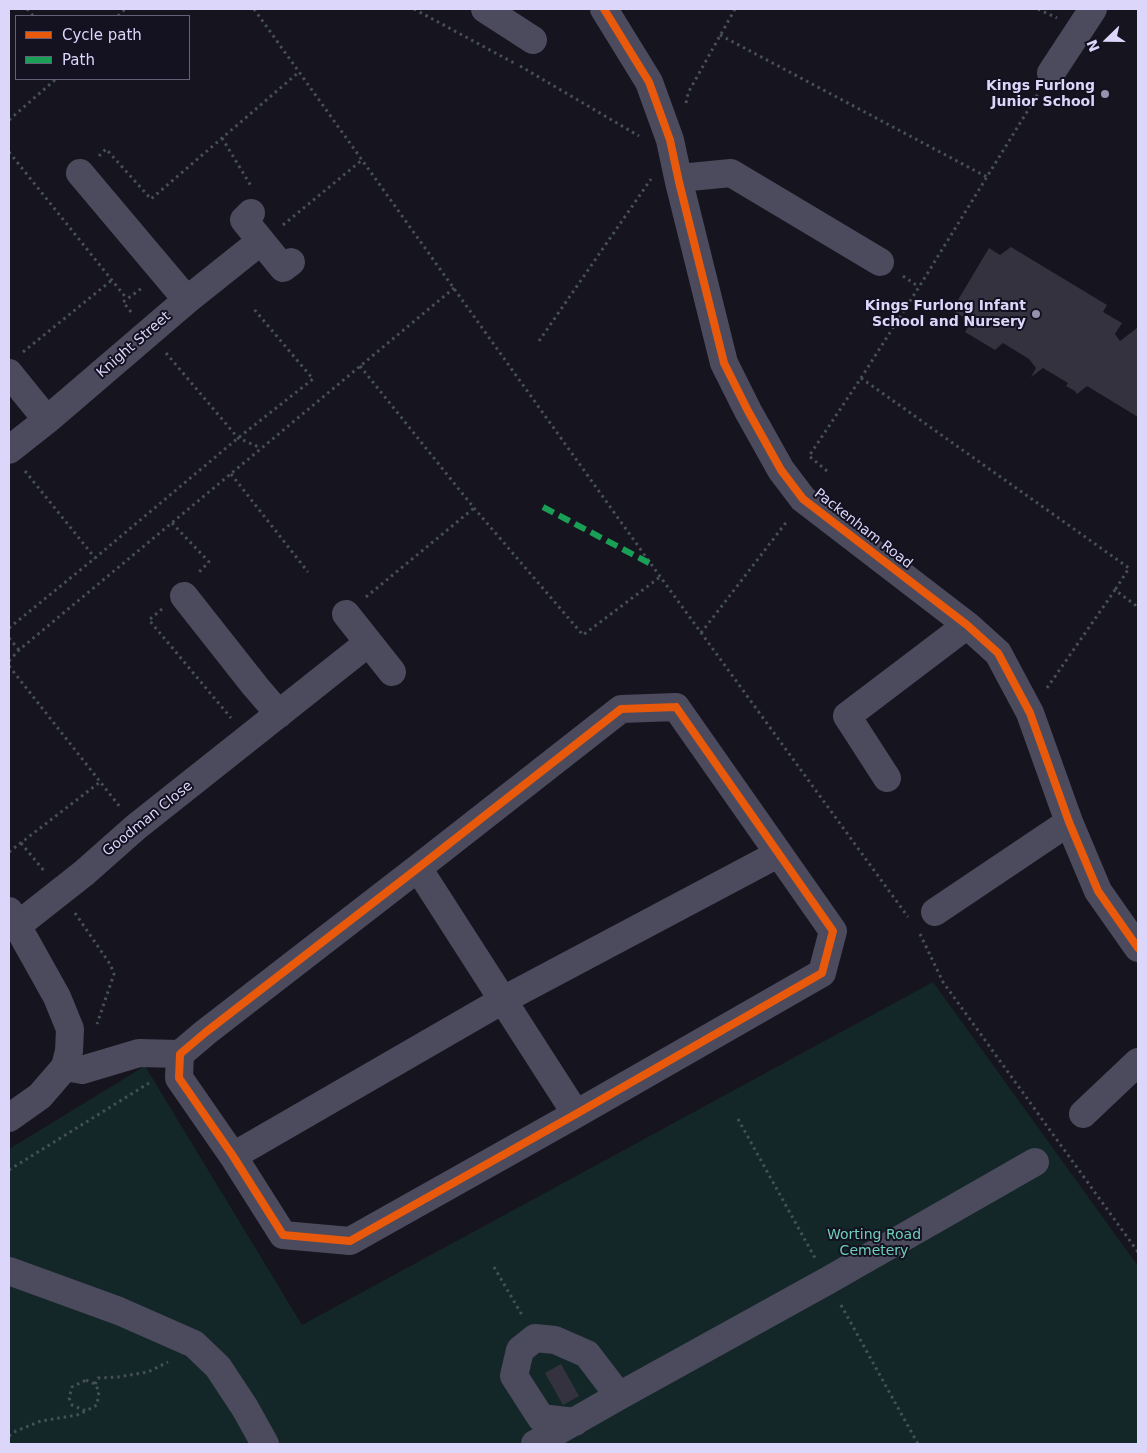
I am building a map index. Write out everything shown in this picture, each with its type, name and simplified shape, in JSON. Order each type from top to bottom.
[{"type":"street","points":[[485,9],[533,40]]},
{"type":"street","name":"Packenham Road","points":[[604,9],[649,82],[670,140],[724,364],[781,470],[803,499],[967,626],[998,653],[1030,714],[1069,822],[1098,892],[1138,948]]},
{"type":"street","points":[[1051,73],[1093,9]]},
{"type":"street","points":[[80,173],[187,300]]},
{"type":"street","points":[[679,182],[690,177],[731,173],[880,262]]},
{"type":"street","points":[[253,203],[244,220],[282,268],[291,262]]},
{"type":"street","name":"Knight Street","points":[[15,459],[47,420],[148,332],[260,241]]},
{"type":"street","points":[[12,365],[47,420]]},
{"type":"street","points":[[173,602],[255,686],[279,714]]},
{"type":"street","points":[[346,614],[392,672]]},
{"type":"street","points":[[887,778],[847,716],[967,626]]},
{"type":"street","name":"Goodman Close","points":[[13,918],[60,891],[84,873],[136,827],[368,643]]},
{"type":"street","points":[[65,1066],[82,1070],[139,1053],[180,1054],[621,709],[676,708],[833,931],[822,973],[350,1241],[283,1235],[233,1156],[179,1078],[180,1054]]},
{"type":"street","points":[[927,922],[1069,822]]},
{"type":"street","points":[[233,1156],[503,1000],[778,854]]},
{"type":"street","points":[[418,868],[576,1114]]},
{"type":"street","points":[[9,1118],[40,1096],[65,1066],[69,1051],[70,1029],[57,997],[13,918]]},
{"type":"street","points":[[1083,1114],[1138,1062]]},
{"type":"street","points":[[535,1444],[828,1281],[1035,1162]]},
{"type":"street","points":[[9,1271],[120,1311],[194,1344],[218,1367],[265,1444]]},
{"type":"street","points":[[575,1422],[541,1418],[514,1376],[520,1350],[535,1338],[555,1340],[587,1354],[619,1396]]},
{"type":"path","points":[[254,9],[701,633],[908,917]]},
{"type":"path","points":[[414,9],[532,72],[642,138]]},
{"type":"path","points":[[670,140],[681,124],[688,93],[735,9]]},
{"type":"path","points":[[720,35],[987,177]]},
{"type":"path","points":[[80,173],[106,149],[152,199],[299,72]]},
{"type":"path","points":[[827,471],[809,456],[861,378],[1051,73]]},
{"type":"path","points":[[9,120],[55,80]]},
{"type":"path","points":[[222,138],[253,203]]},
{"type":"path","points":[[9,152],[127,299]]},
{"type":"path","points":[[283,226],[362,160]]},
{"type":"path","points":[[538,341],[661,166],[679,182]]},
{"type":"path","points":[[12,365],[112,280]]},
{"type":"path","points":[[9,661],[19,650],[454,288]]},
{"type":"path","points":[[9,628],[238,438],[313,379],[253,308]]},
{"type":"path","points":[[148,332],[238,438],[261,448]]},
{"type":"path","points":[[360,366],[474,508],[583,635],[660,576]]},
{"type":"path","points":[[861,378],[1129,568],[1030,714]]},
{"type":"path","points":[[15,459],[95,558]]},
{"type":"path","points":[[231,474],[308,572]]},
{"type":"path","points":[[346,614],[474,508]]},
{"type":"path","points":[[701,633],[790,518]]},
{"type":"path","points":[[172,522],[209,562]]},
{"type":"path","points":[[1115,590],[1138,607]]},
{"type":"path","points":[[173,602],[149,620],[249,739]]},
{"type":"path","points":[[9,638],[19,650]]},
{"type":"path","points":[[9,666],[136,827]]},
{"type":"path","points":[[9,852],[100,782]]},
{"type":"path","points":[[21,843],[60,891],[110,964],[114,974],[96,1026]]},
{"type":"path","points":[[927,922],[943,982],[1138,1252]]},
{"type":"path","points":[[9,1170],[149,1082]]},
{"type":"path","points":[[494,1267],[535,1338]]},
{"type":"path","points":[[95,1384],[98,1378],[148,1372],[176,1358],[194,1344]]},
{"type":"path","points":[[9,1436],[16,1431],[41,1421],[77,1414],[86,1411],[97,1405],[99,1391],[95,1384],[86,1380],[72,1387],[69,1398],[72,1405],[86,1411]]},
{"type":"green space","name":"Worting Road Cemetery","points":[[933,982],[1138,1266],[1138,1444],[9,1444],[9,1149],[145,1066],[302,1325]]},
{"type":"building","points":[[1011,247],[1107,305],[1103,312],[1122,323],[1115,334],[1120,341],[1138,329],[1138,417],[1087,386],[1077,394],[1066,386],[1068,383],[1043,368],[1031,377],[1036,368],[1029,359],[1003,343],[995,350],[965,332],[971,322],[952,310],[989,248],[1000,255]]},
{"type":"building","points":[[561,1364],[579,1396],[563,1405],[545,1373]]},
{"type":"marked path","points":[[543,507],[651,564]]},
{"type":"cycle path","points":[[604,9],[649,82],[670,140],[724,363],[781,470],[803,499],[967,625],[998,653],[1030,713],[1069,822],[1098,891],[1138,948]]},
{"type":"cycle path","points":[[676,707],[833,931],[822,973],[350,1241],[283,1235],[233,1156],[179,1078],[180,1054],[621,709],[676,707]]},
{"type":"place","name":"Kings Furlong Junior School","points":[[1105,94]]},
{"type":"place","name":"Kings Furlong Infant School and Nursery","points":[[1036,314]]}]
